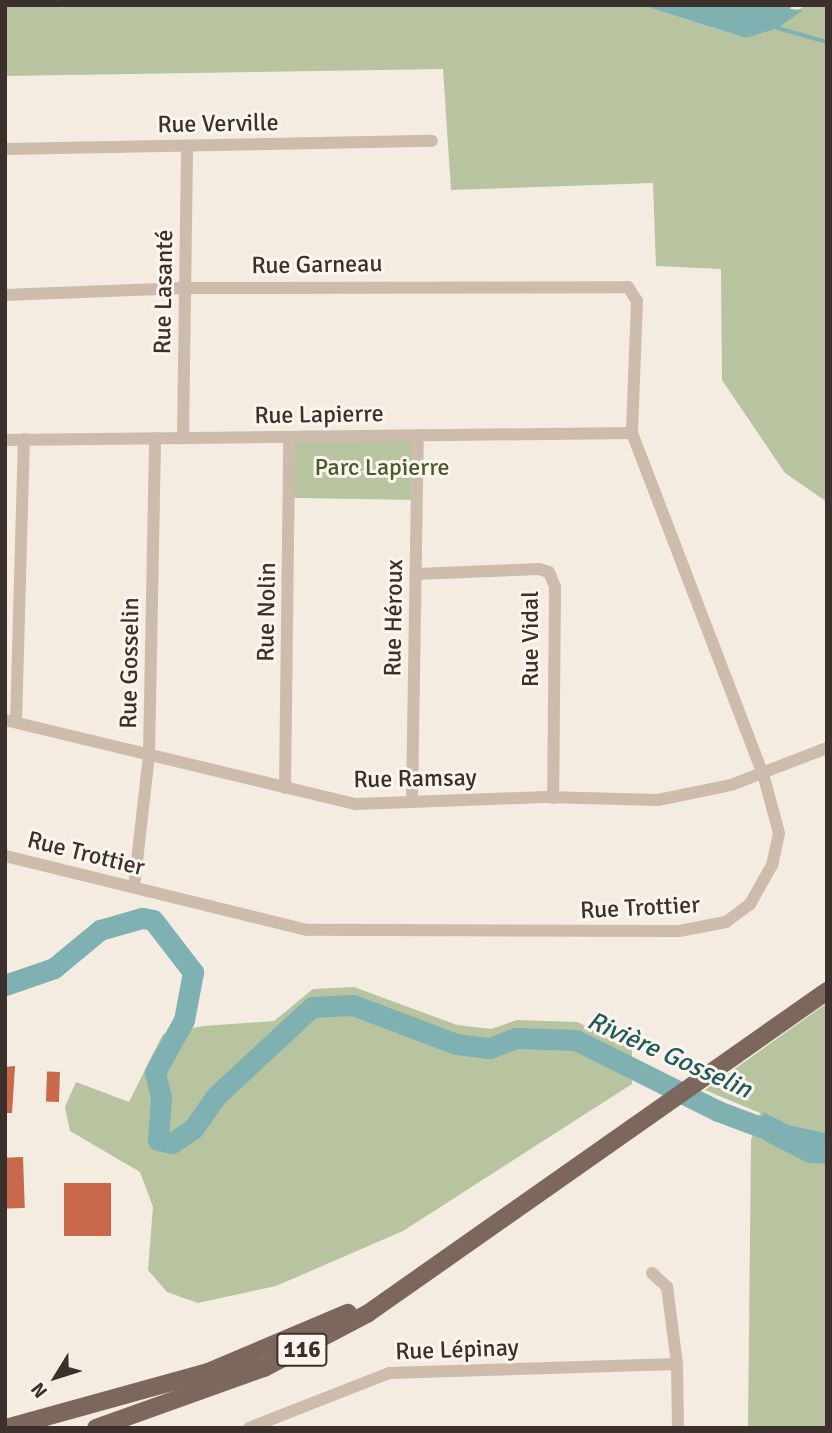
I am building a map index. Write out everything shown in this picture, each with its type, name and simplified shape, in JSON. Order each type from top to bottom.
[{"type":"main road","name":"116","points":[[96,1428],[181,1401],[284,1359],[366,1314],[827,991]]},
{"type":"main road","name":"116","points":[[6,1428],[208,1372],[331,1321],[431,1268]]},
{"type":"street","name":"Rue Verville","points":[[5,149],[432,141]]},
{"type":"street","name":"Rue Lasanté","points":[[183,438],[187,146]]},
{"type":"street","name":"Rue Garneau","points":[[5,295],[185,288],[628,287]]},
{"type":"street","name":"Rue Trottier","points":[[5,856],[307,930],[688,930],[737,915],[750,904],[772,865],[779,833],[763,774],[632,433],[637,301],[628,287]]},
{"type":"street","name":"Rue Lapierre","points":[[5,440],[632,433]]},
{"type":"street","name":"Rue Héroux","points":[[412,802],[418,435]]},
{"type":"street","name":"Rue Nolin","points":[[285,788],[289,437]]},
{"type":"street","name":"Rue Gosselin","points":[[134,887],[149,755],[155,438]]},
{"type":"street","points":[[11,721],[24,439]]},
{"type":"street","name":"Rue Vidal","points":[[416,574],[538,569],[549,572],[555,587],[553,798]]},
{"type":"street","name":"Rue Ramsay","points":[[11,721],[356,804],[553,798],[658,800],[763,774],[827,748]]},
{"type":"street","points":[[652,1273],[667,1287],[677,1364],[678,1428]]},
{"type":"street","name":"Rue Lépinay","points":[[249,1428],[389,1373],[677,1364]]},
{"type":"green space","points":[[5,5],[61,5],[62,10],[62,5],[641,5],[746,38],[807,5],[827,5],[827,502],[785,473],[722,380],[721,269],[656,266],[653,183],[451,190],[443,69],[5,76]]},
{"type":"green space","name":"Parc Lapierre","points":[[289,433],[418,435],[417,500],[288,498]]},
{"type":"green space","points":[[354,987],[457,1025],[491,1029],[517,1020],[577,1022],[632,1047],[632,1084],[403,1231],[276,1286],[198,1303],[167,1292],[148,1270],[153,1207],[140,1172],[70,1131],[65,1107],[76,1082],[129,1102],[163,1034],[203,1026],[274,1021],[313,989]]},
{"type":"green space","points":[[827,1003],[827,1133],[789,1125],[764,1112],[808,1163],[827,1164],[827,1428],[748,1428],[751,1140],[760,1113],[705,1090]]},
{"type":"water","points":[[641,5],[792,5],[790,9],[803,10],[778,28],[746,38]]},
{"type":"water","points":[[764,1112],[789,1125],[827,1133],[827,1164],[808,1163],[765,1141],[757,1125]]},
{"type":"building","points":[[15,1066],[12,1113],[5,1113],[5,1067]]},
{"type":"building","points":[[47,1072],[60,1072],[59,1102],[46,1102]]},
{"type":"building","points":[[23,1157],[25,1208],[7,1209],[5,1158]]},
{"type":"building","points":[[64,1183],[111,1183],[111,1236],[64,1236]]},
{"type":"waterway","points":[[778,28],[827,42]]},
{"type":"waterway","name":"Rivière Gosselin","points":[[5,985],[54,968],[100,930],[142,918],[153,920],[193,972],[184,1020],[155,1072],[161,1097],[158,1140],[172,1143],[193,1129],[215,1097],[312,1007],[353,1005],[456,1044],[490,1048],[516,1038],[576,1040],[718,1111],[827,1152]]}]
